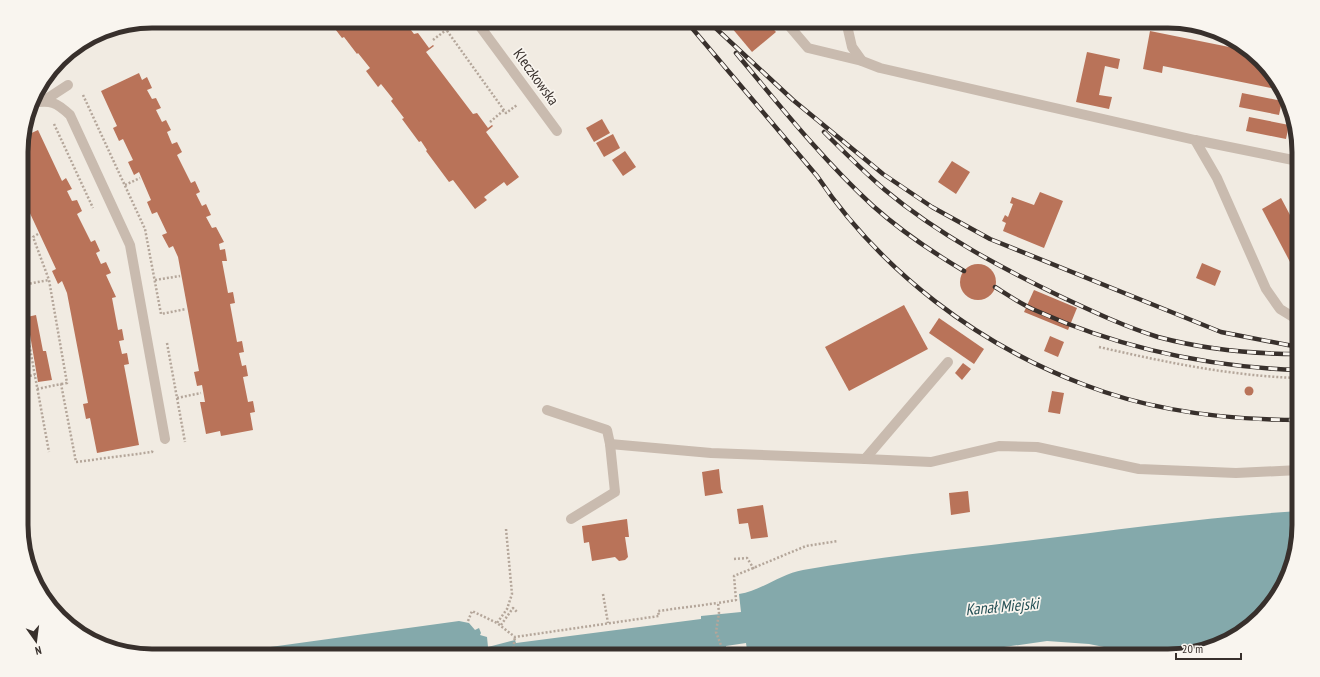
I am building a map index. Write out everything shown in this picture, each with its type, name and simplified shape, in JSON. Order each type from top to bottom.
[{"type":"street","name":"Kleczkowska","points":[[481,28],[558,131]]},
{"type":"street","points":[[791,28],[808,48],[862,61],[909,75],[1195,140],[1292,160]]},
{"type":"street","points":[[848,28],[852,47],[862,61]]},
{"type":"street","points":[[39,101],[45,100],[68,85]]},
{"type":"street","points":[[45,100],[58,104],[70,115],[130,245],[164,439]]},
{"type":"street","points":[[1195,140],[1217,178],[1266,289],[1280,309],[1292,316]]},
{"type":"street","points":[[865,459],[948,362]]},
{"type":"street","points":[[547,410],[607,430],[615,492],[571,519]]},
{"type":"street","points":[[610,444],[711,453],[931,462],[999,446],[1037,447],[1139,469],[1236,473],[1292,470]]},
{"type":"path","points":[[433,40],[446,30],[506,113],[531,95]]},
{"type":"path","points":[[490,122],[504,110]]},
{"type":"path","points":[[50,119],[94,210]]},
{"type":"path","points":[[125,185],[140,178]]},
{"type":"path","points":[[37,389],[67,383],[48,280],[33,237],[38,234]]},
{"type":"path","points":[[155,280],[180,276]]},
{"type":"path","points":[[28,285],[48,280]]},
{"type":"path","points":[[28,337],[49,452]]},
{"type":"path","points":[[167,343],[185,442]]},
{"type":"path","points":[[1099,347],[1175,364],[1225,372],[1292,377]]},
{"type":"path","points":[[28,376],[35,375]]},
{"type":"path","points":[[60,384],[76,462],[152,452],[155,445]]},
{"type":"path","points":[[177,398],[202,393]]},
{"type":"path","points":[[497,622],[507,609],[512,594],[506,529]]},
{"type":"path","points":[[468,621],[472,611],[497,622],[515,637],[659,616],[658,611],[736,600],[734,576],[754,569],[786,553],[806,546],[838,541]]},
{"type":"path","points":[[734,559],[747,558],[754,569]]},
{"type":"path","points":[[603,594],[608,624]]},
{"type":"path","points":[[718,603],[719,612],[716,632],[724,649]]},
{"type":"path","points":[[501,625],[513,608],[518,613]]},
{"type":"path","points":[[513,649],[515,637]]},
{"type":"water","name":"Kanał Miejski","points":[[1292,512],[1290,549],[1279,580],[1271,594],[1250,618],[1223,636],[1192,647],[1176,649],[1114,649],[1089,644],[1047,641],[990,649],[747,649],[746,643],[726,646],[726,649],[256,649],[459,621],[469,623],[475,630],[479,628],[481,633],[480,635],[487,637],[488,647],[515,640],[516,643],[701,619],[701,616],[741,612],[739,594],[755,590],[786,575],[803,570],[886,557],[1230,517]]},
{"type":"building","points":[[334,28],[409,28],[414,34],[418,33],[429,48],[433,45],[434,46],[426,52],[473,114],[477,113],[488,128],[492,125],[493,126],[486,132],[519,177],[507,186],[504,182],[484,197],[487,200],[475,209],[453,180],[449,182],[426,151],[427,150],[421,141],[419,142],[402,119],[404,118],[391,101],[393,99],[381,84],[378,87],[366,71],[370,68],[344,37],[342,38]]},
{"type":"building","points":[[732,28],[772,28],[776,32],[752,52]]},
{"type":"building","points":[[1150,31],[1236,48],[1261,70],[1274,89],[1163,66],[1162,73],[1143,69]]},
{"type":"building","points":[[1087,52],[1120,59],[1118,69],[1105,66],[1099,95],[1112,97],[1109,109],[1076,102]]},
{"type":"building","points":[[139,73],[142,80],[147,77],[152,88],[147,90],[152,99],[156,98],[161,108],[156,110],[162,122],[166,120],[171,130],[167,132],[172,144],[177,142],[182,152],[177,155],[191,183],[195,181],[200,192],[196,194],[202,206],[206,204],[211,215],[206,217],[212,228],[216,227],[224,242],[219,244],[220,250],[225,249],[227,261],[222,261],[228,293],[233,292],[235,303],[230,304],[237,342],[242,341],[244,352],[239,353],[242,366],[246,365],[248,376],[243,377],[248,402],[253,401],[255,412],[250,413],[253,430],[221,436],[220,431],[206,434],[200,402],[205,402],[202,385],[197,386],[194,372],[199,371],[178,257],[173,246],[169,248],[162,235],[167,233],[157,212],[152,214],[147,202],[151,200],[139,172],[134,175],[128,162],[133,160],[123,139],[119,141],[113,128],[117,126],[101,91]]},
{"type":"building","points":[[1242,93],[1280,101],[1282,103],[1279,115],[1239,107]]},
{"type":"building","points":[[1249,117],[1289,125],[1286,139],[1246,131]]},
{"type":"building","points":[[602,119],[610,133],[594,142],[586,128]]},
{"type":"building","points":[[38,130],[62,181],[66,178],[72,189],[67,191],[72,201],[77,200],[82,211],[77,214],[91,242],[95,240],[100,251],[96,253],[101,264],[106,262],[111,273],[106,275],[116,297],[112,298],[118,330],[122,329],[124,340],[119,341],[122,354],[127,353],[129,364],[124,365],[139,445],[97,453],[90,418],[86,419],[83,404],[88,403],[67,293],[62,281],[58,284],[52,271],[56,269],[28,209],[29,134]]},
{"type":"building","points":[[613,134],[620,148],[604,157],[596,143]]},
{"type":"building","points":[[625,151],[636,167],[623,176],[612,160]]},
{"type":"building","points":[[952,161],[970,172],[956,194],[938,182]]},
{"type":"building","points":[[1040,192],[1063,201],[1044,248],[1003,231],[1006,223],[1002,221],[1005,215],[1008,217],[1013,204],[1010,203],[1012,197],[1034,205]]},
{"type":"building","points":[[1281,198],[1292,219],[1292,266],[1262,209]]},
{"type":"building","points":[[1202,263],[1221,271],[1215,286],[1196,278]]},
{"type":"building","points":[[978,264],[988,267],[993,272],[996,282],[993,292],[988,297],[978,300],[968,297],[963,292],[960,282],[963,272],[968,267]]},
{"type":"building","points":[[1034,290],[1077,308],[1068,330],[1024,312]]},
{"type":"building","points":[[904,305],[928,349],[849,391],[825,347]]},
{"type":"building","points":[[36,315],[43,351],[46,351],[52,380],[38,382],[28,317]]},
{"type":"building","points":[[939,318],[984,349],[974,364],[929,333]]},
{"type":"building","points":[[1050,336],[1064,342],[1058,357],[1044,351]]},
{"type":"building","points":[[963,363],[971,369],[962,380],[955,373]]},
{"type":"building","points":[[1247,387],[1251,387],[1253,391],[1251,395],[1247,395],[1245,393],[1245,389]]},
{"type":"building","points":[[1052,391],[1064,393],[1060,414],[1048,412]]},
{"type":"building","points":[[719,469],[721,489],[723,493],[705,496],[702,472]]},
{"type":"building","points":[[968,491],[970,512],[951,515],[949,493]]},
{"type":"building","points":[[763,505],[768,537],[751,539],[748,523],[739,524],[737,509]]},
{"type":"building","points":[[627,519],[629,537],[625,537],[628,557],[625,560],[619,561],[615,557],[592,561],[589,542],[584,543],[582,526]]},
{"type":"railway","points":[[692,28],[817,176],[843,211],[871,243],[902,273],[935,301],[970,326],[1007,349],[1045,368],[1110,394],[1163,408],[1217,416],[1292,420]]},
{"type":"railway","points":[[716,28],[793,100],[883,174],[932,207],[990,239],[1221,332],[1292,346]]},
{"type":"railway","points":[[736,53],[802,132],[873,206],[906,233],[964,271]]},
{"type":"railway","points":[[824,132],[885,190],[927,222],[995,263],[1066,299],[1100,315],[1158,337],[1210,348],[1263,353],[1292,354]]},
{"type":"railway","points":[[995,287],[1037,311],[1068,324],[1132,345],[1198,360],[1231,365],[1292,370]]}]
